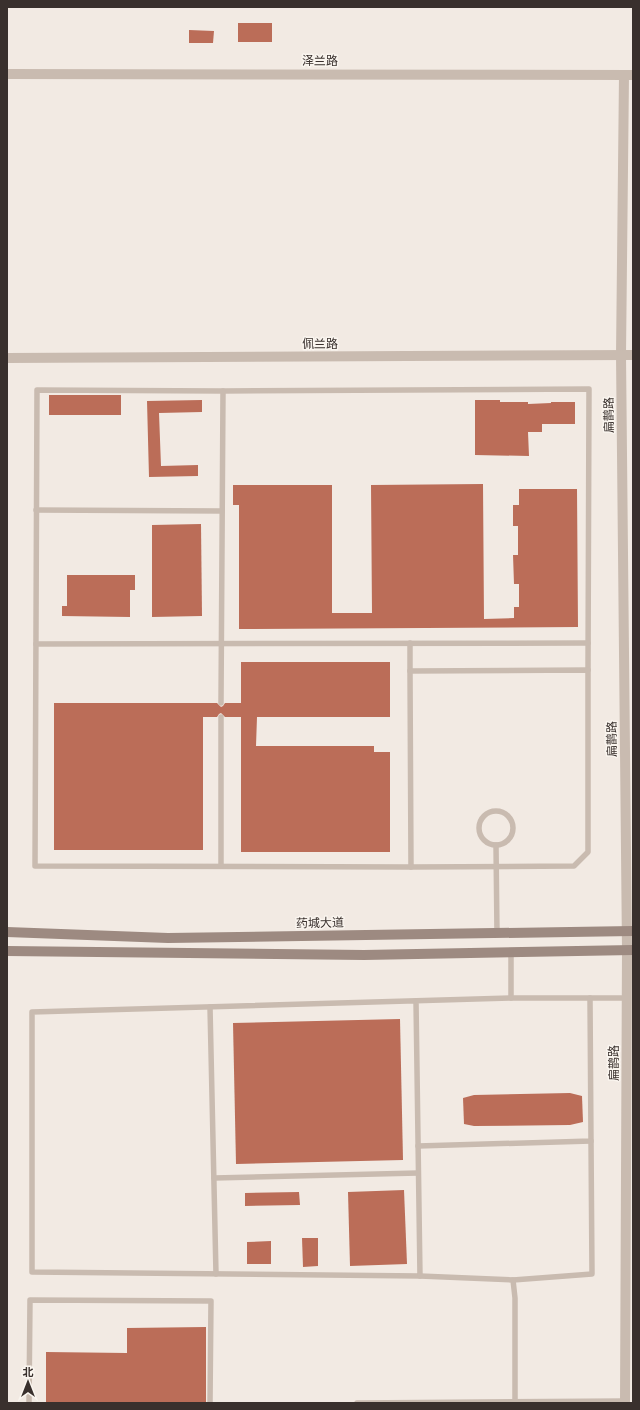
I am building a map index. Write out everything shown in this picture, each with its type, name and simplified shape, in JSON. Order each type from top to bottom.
[{"type":"main road","name":"药城大道","points":[[7,932],[168,938],[630,931]]},
{"type":"main road","points":[[7,951],[364,955],[630,950]]},
{"type":"street","name":"泽兰路","points":[[7,74],[628,75]]},
{"type":"street","name":"扁鹊路","points":[[625,1402],[627,998],[630,931],[621,355],[628,75]]},
{"type":"street","name":"佩兰路","points":[[7,358],[633,355]]},
{"type":"lane","points":[[589,388],[588,852],[574,866],[34,866],[37,390],[223,391],[589,388]]},
{"type":"lane","points":[[221,704],[223,391]]},
{"type":"lane","points":[[36,510],[222,511]]},
{"type":"lane","points":[[410,643],[411,867]]},
{"type":"lane","points":[[36,644],[588,643]]},
{"type":"lane","points":[[410,671],[588,670]]},
{"type":"lane","points":[[221,717],[221,866]]},
{"type":"lane","points":[[496,810],[506,814],[510,818],[514,827],[510,838],[496,845],[482,838],[479,827],[480,822],[486,814],[496,810]]},
{"type":"lane","points":[[496,845],[497,934]]},
{"type":"lane","points":[[511,952],[511,998]]},
{"type":"lane","points":[[590,998],[592,1274],[513,1280],[420,1276],[32,1272],[32,1012],[511,998],[590,998],[627,998]]},
{"type":"lane","points":[[416,1001],[420,1276]]},
{"type":"lane","points":[[210,1007],[216,1274]]},
{"type":"lane","points":[[418,1146],[591,1142]]},
{"type":"lane","points":[[214,1178],[418,1173]]},
{"type":"lane","points":[[513,1280],[515,1402]]},
{"type":"lane","points":[[29,1403],[30,1300],[211,1301],[210,1403]]},
{"type":"lane","points":[[357,1403],[625,1402]]},
{"type":"building","points":[[238,23],[272,23],[272,42],[238,42]]},
{"type":"building","points":[[189,30],[214,31],[213,43],[189,43]]},
{"type":"building","points":[[49,395],[121,395],[121,415],[49,415]]},
{"type":"building","points":[[202,400],[202,412],[159,413],[161,466],[198,465],[198,476],[149,477],[147,401]]},
{"type":"building","points":[[475,400],[528,402],[528,404],[575,402],[575,424],[542,424],[542,432],[528,432],[529,456],[475,455]]},
{"type":"building","points":[[483,484],[484,619],[514,618],[514,607],[519,607],[519,584],[514,584],[513,555],[518,555],[518,526],[513,526],[513,505],[519,505],[519,489],[577,489],[578,627],[239,629],[239,505],[233,505],[233,485],[332,485],[332,613],[372,613],[371,485]]},
{"type":"building","points":[[201,524],[202,616],[152,617],[152,525]]},
{"type":"building","points":[[67,575],[135,575],[135,590],[130,590],[130,617],[62,616],[62,606],[67,606]]},
{"type":"building","points":[[241,662],[390,662],[390,717],[257,717],[256,746],[374,746],[374,752],[390,752],[390,852],[241,852],[241,717],[225,717],[221,713],[217,717],[203,717],[203,850],[54,850],[54,703],[217,703],[221,707],[225,703],[241,703]]},
{"type":"building","points":[[400,1019],[403,1160],[236,1164],[233,1023]]},
{"type":"building","points":[[570,1093],[582,1096],[583,1122],[570,1125],[474,1126],[464,1124],[463,1098],[474,1095]]},
{"type":"building","points":[[404,1190],[407,1264],[350,1266],[348,1192]]},
{"type":"building","points":[[299,1192],[300,1205],[245,1206],[245,1193]]},
{"type":"building","points":[[302,1238],[318,1238],[318,1266],[303,1267]]},
{"type":"building","points":[[271,1241],[271,1264],[247,1264],[247,1242]]},
{"type":"building","points":[[206,1327],[206,1403],[46,1403],[46,1352],[127,1353],[127,1328]]}]
